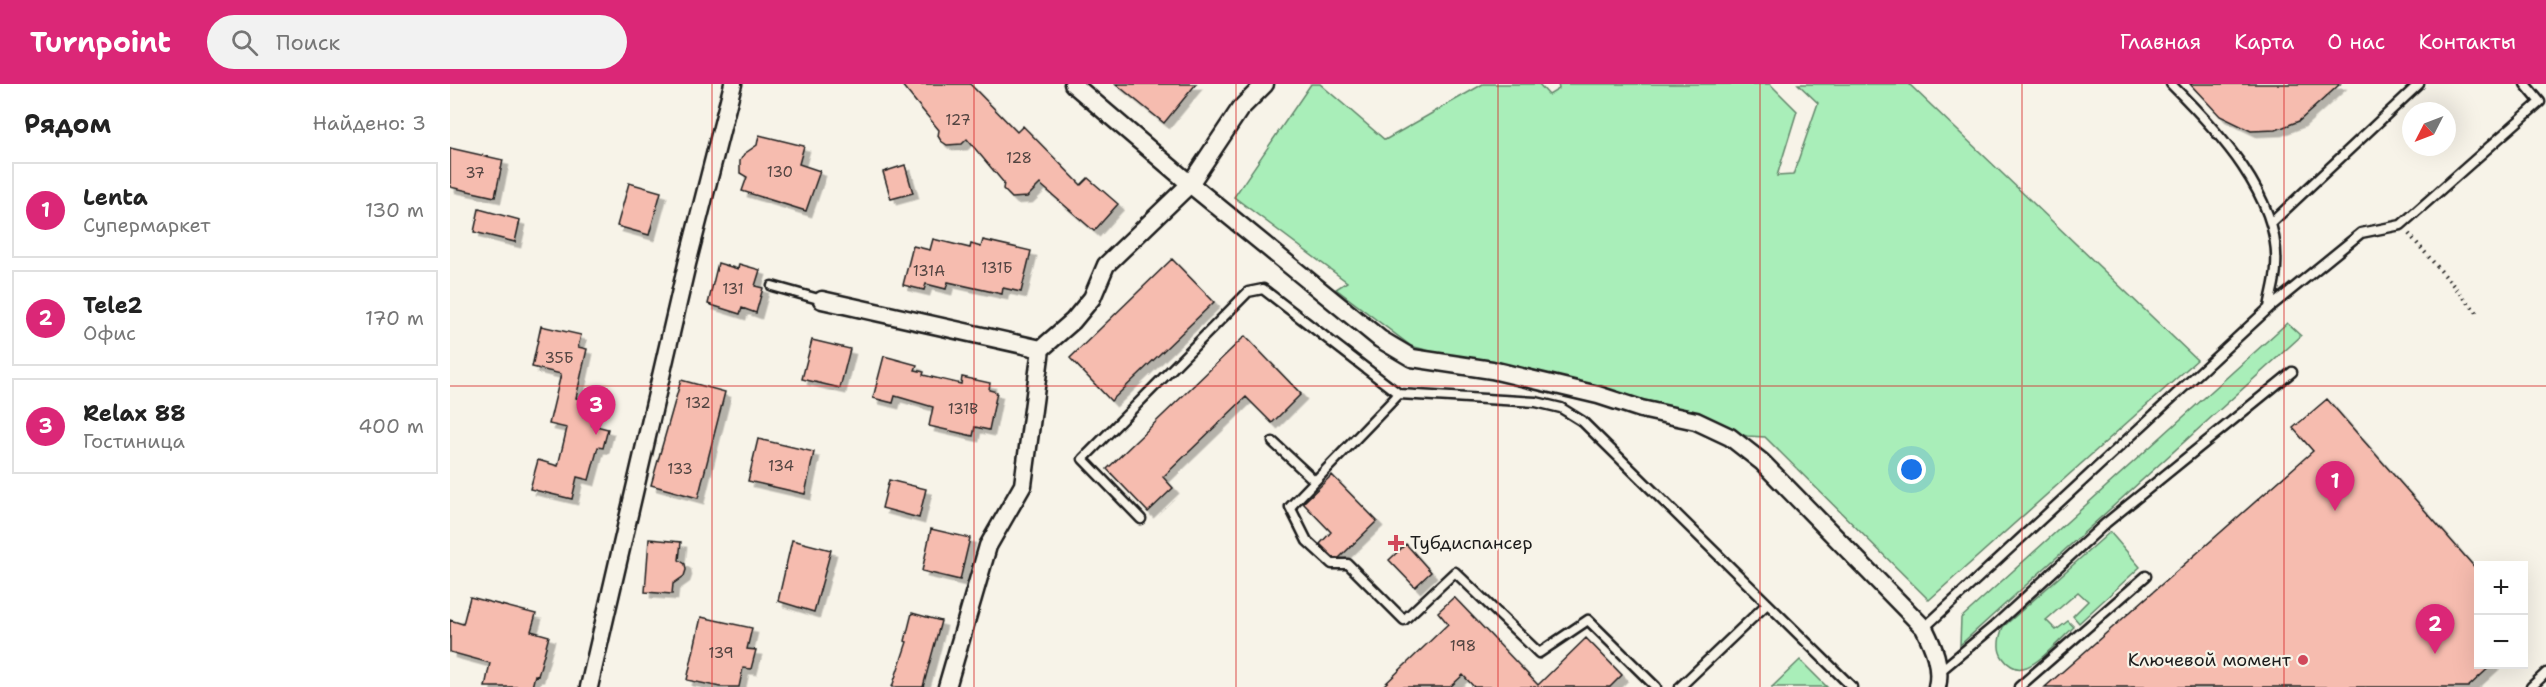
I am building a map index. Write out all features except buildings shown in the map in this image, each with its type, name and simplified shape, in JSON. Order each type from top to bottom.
[{"type":"street","points":[[589,687],[690,253],[732,84]]},
{"type":"street","points":[[1073,84],[1190,184],[1380,339],[1412,358],[1492,370],[1598,395],[1641,409],[1696,421],[1730,437],[1762,462],[1924,628],[1935,649],[1938,680]]},
{"type":"street","points":[[947,687],[988,546],[1023,485],[1041,349],[1073,321],[1092,298],[1106,265],[1190,184],[1240,109],[1265,84]]},
{"type":"street","points":[[822,300],[1041,349]]},
{"type":"lane","points":[[2171,84],[2203,116],[2262,198],[2271,223],[2276,267],[2269,308]]},
{"type":"lane","points":[[2271,223],[2420,84]]},
{"type":"lane","points":[[1924,628],[2269,308],[2361,233],[2401,225],[2540,102],[2525,84]]},
{"type":"lane","points":[[772,286],[822,300]]},
{"type":"lane","points":[[1141,519],[1083,459],[1248,292],[1263,288],[1399,394],[1536,402],[1561,408],[1582,421],[1852,687]]},
{"type":"lane","points":[[1938,680],[2106,523],[2292,372]]},
{"type":"lane","points":[[1399,394],[1290,507],[1307,541],[1332,564],[1348,564],[1404,620],[1455,572],[1539,653],[1588,620],[1656,687]]},
{"type":"lane","points":[[1274,442],[1315,481]]},
{"type":"lane","points":[[2019,687],[2146,576]]},
{"type":"lane","points":[[1680,687],[1767,604]]},
{"type":"lane","points":[[2531,687],[2546,673]]},
{"type":"path","points":[[2401,225],[2479,315]]},
{"type":"green space","points":[[1311,84],[1320,84],[1385,140],[1483,84],[1539,84],[1549,95],[1559,89],[1558,84],[1770,84],[1797,111],[1777,176],[1793,175],[1818,103],[1798,84],[1909,84],[2197,360],[1929,600],[1765,437],[1747,436],[1411,346],[1336,289],[1347,282],[1234,197]]},
{"type":"green space","points":[[2287,323],[2301,336],[1960,645],[1961,618]]},
{"type":"green space","points":[[2110,532],[2140,567],[2079,623],[2073,616],[2088,601],[2078,592],[2046,620],[2056,630],[2068,621],[2074,627],[2029,666],[2020,668],[2009,664],[1999,651],[1999,639],[2003,627]]},
{"type":"green space","points":[[1800,660],[1827,687],[1772,687]]},
{"type":"place","name":"Relax 88","points":[[596,435]]},
{"type":"place","name":"Lenta","points":[[2335,511]]},
{"type":"place","name":"Тубдиспансер","points":[[1396,543]]},
{"type":"place","name":"Tele2","points":[[2435,654]]},
{"type":"place","name":"Ключевой момент","points":[[2303,660]]}]
